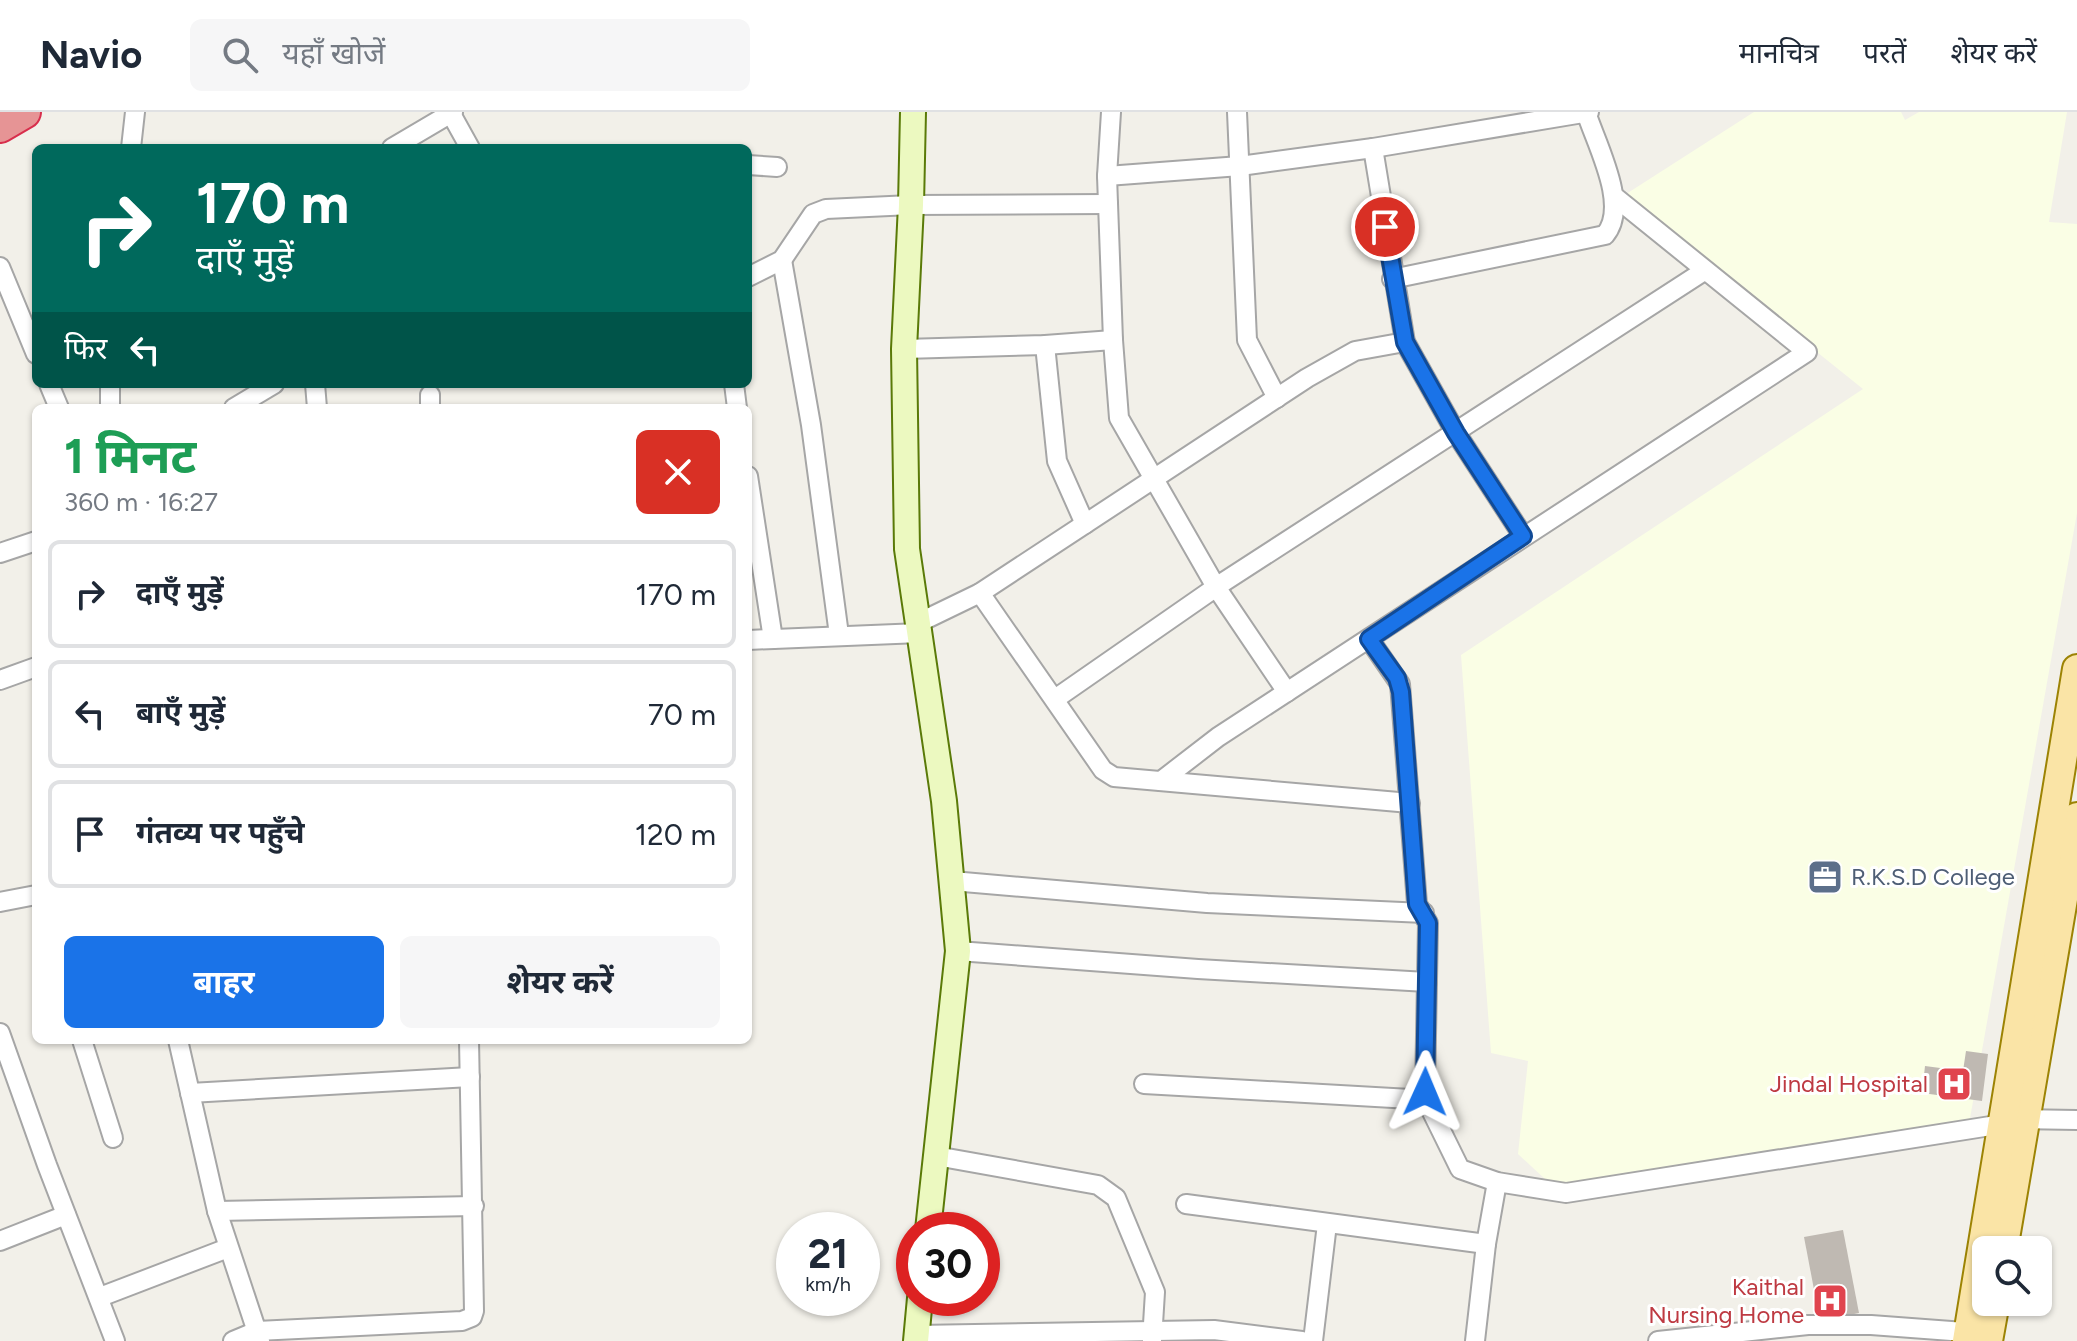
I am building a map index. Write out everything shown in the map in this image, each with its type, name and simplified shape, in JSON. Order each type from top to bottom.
[{"type":"highway","points":[[0,126],[24,112]]},
{"type":"main road","points":[[2056,940],[2077,669]]},
{"type":"main road","points":[[1978,1337],[2014,1122],[2056,940],[2077,817]]},
{"type":"main road","points":[[2004,1236],[2014,1122]]},
{"type":"main road","points":[[1978,1337],[1988,1316]]},
{"type":"street","points":[[131,144],[135,112]]},
{"type":"street","points":[[399,144],[451,112],[468,144]]},
{"type":"street","points":[[913,112],[904,349],[907,549],[944,801],[958,951],[930,1212]]},
{"type":"street","points":[[1111,112],[1107,176],[1119,418],[1216,587],[1287,692]]},
{"type":"street","points":[[1237,112],[1247,340],[1277,398]]},
{"type":"street","points":[[1107,176],[1240,166],[1587,113],[1615,197],[1610,230],[1600,238],[1392,279]]},
{"type":"street","points":[[1373,148],[1392,279],[1405,342],[1456,433],[1523,536]]},
{"type":"street","points":[[752,165],[777,167]]},
{"type":"street","points":[[1161,781],[1218,737],[1807,352],[1615,197]]},
{"type":"street","points":[[752,275],[782,260],[815,212],[826,209],[911,205],[1108,204]]},
{"type":"street","points":[[782,260],[811,425],[839,635]]},
{"type":"street","points":[[0,267],[32,344]]},
{"type":"street","points":[[1055,699],[1216,587],[1704,271]]},
{"type":"street","points":[[904,349],[1113,340]]},
{"type":"street","points":[[752,640],[919,628],[980,593],[1277,398],[1355,351],[1405,342]]},
{"type":"street","points":[[1045,345],[1057,461],[1085,524]]},
{"type":"street","points":[[241,404],[267,388]]},
{"type":"street","points":[[752,502],[773,639]]},
{"type":"street","points":[[0,553],[32,542]]},
{"type":"street","points":[[980,593],[1103,770],[1114,777],[1410,803]]},
{"type":"street","points":[[1369,639],[1400,684],[1417,904],[1428,923],[1425,1092],[1457,1166],[1497,1182],[1566,1193],[2014,1122],[2077,1120]]},
{"type":"street","points":[[0,680],[32,668]]},
{"type":"street","points":[[952,881],[1207,903],[1424,913]]},
{"type":"street","points":[[0,902],[32,896]]},
{"type":"street","points":[[958,951],[1427,982]]},
{"type":"street","points":[[0,1033],[115,1341]]},
{"type":"street","points":[[83,1044],[113,1138]]},
{"type":"street","points":[[179,1044],[217,1211],[258,1336]]},
{"type":"street","points":[[233,1341],[258,1336],[468,1320],[474,1311],[469,1044]]},
{"type":"street","points":[[190,1093],[470,1077]]},
{"type":"street","points":[[1144,1084],[1428,1100]]},
{"type":"street","points":[[936,1156],[1098,1185],[1110,1192],[1116,1198],[1155,1292],[1153,1336]]},
{"type":"street","points":[[1475,1341],[1497,1182]]},
{"type":"street","points":[[1186,1204],[1486,1244]]},
{"type":"street","points":[[217,1211],[474,1206]]},
{"type":"street","points":[[0,1241],[66,1215]]},
{"type":"street","points":[[1313,1341],[1327,1224]]},
{"type":"street","points":[[100,1297],[228,1248]]},
{"type":"street","points":[[918,1316],[916,1338],[1153,1336],[1214,1330],[1302,1341]]},
{"type":"street","points":[[1658,1341],[1808,1325],[1871,1325],[1978,1337]]},
{"type":"shaded area","points":[[1754,112],[1901,112],[1905,120],[1919,112],[2067,112],[2049,222],[2077,224],[2077,513],[1969,1124],[1559,1192],[1518,1154],[1528,1061],[1491,1053],[1461,655],[1863,389],[1623,196]]},
{"type":"building","points":[[1966,1051],[1988,1054],[1982,1101],[1922,1093],[1925,1066],[1963,1071]]},
{"type":"building","points":[[1843,1230],[1859,1313],[1820,1321],[1804,1237]]},
{"type":"place","name":"R.K.S.D College","points":[[1825,877]]},
{"type":"place","name":"Jindal Hospital","points":[[1954,1084]]},
{"type":"place","name":"Kaithal Nursing Home","points":[[1830,1301]]},
{"type":"route","points":[[1385,227],[1405,342],[1456,433],[1523,536],[1369,639],[1397,678],[1401,692],[1417,904],[1428,923],[1425,1092]]}]
